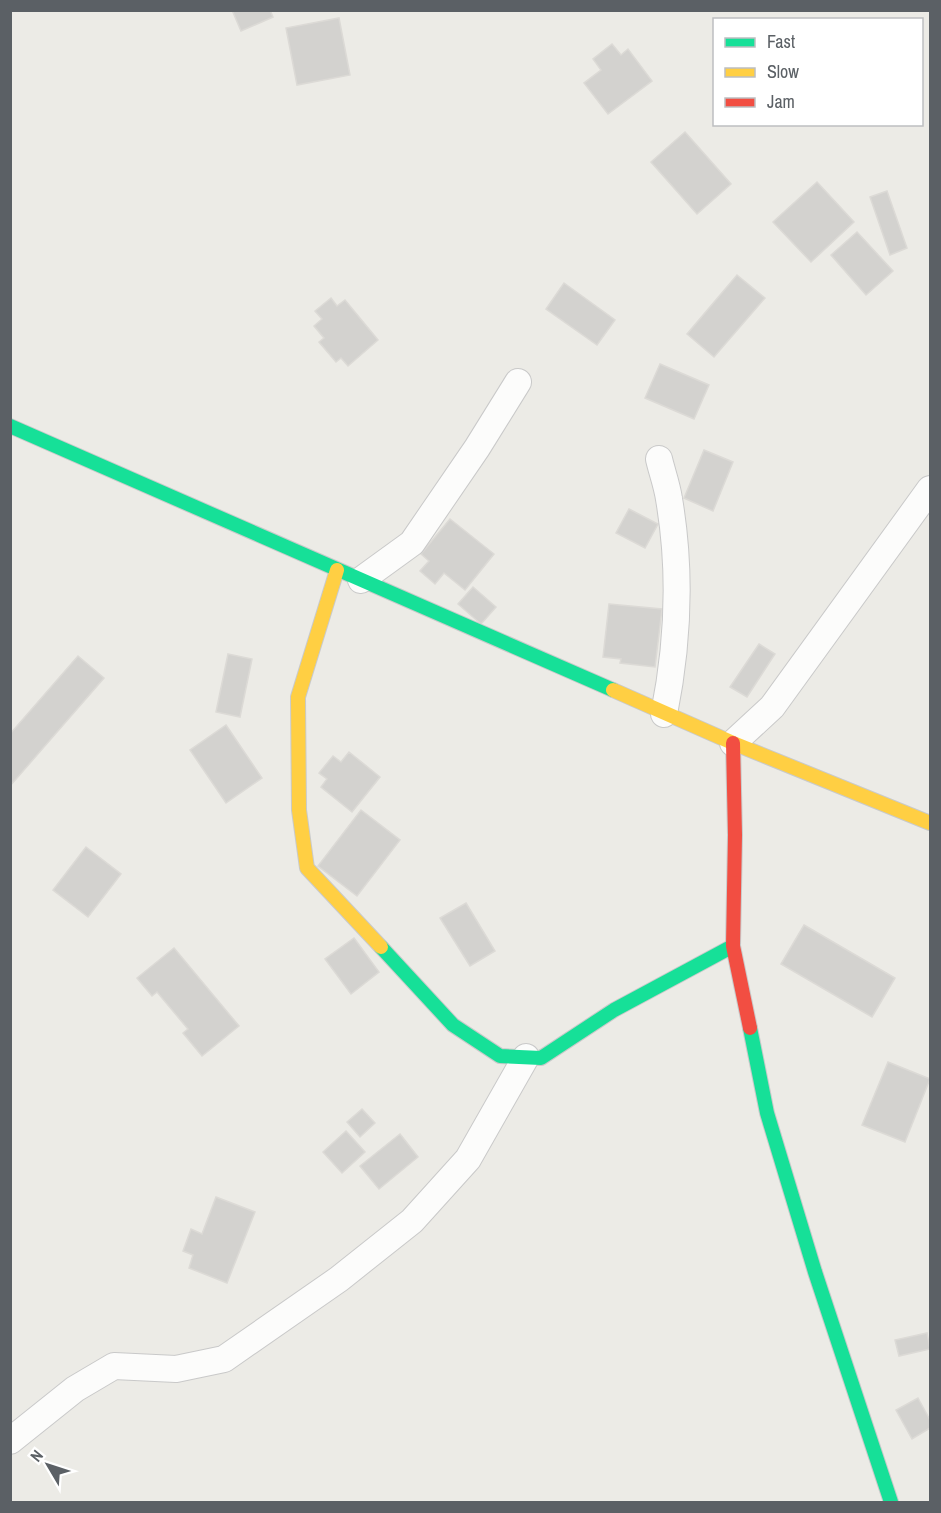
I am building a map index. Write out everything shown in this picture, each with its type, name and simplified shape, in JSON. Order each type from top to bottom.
[{"type":"street","points":[[361,580],[412,543],[477,448],[518,382]]},
{"type":"street","points":[[10,426],[664,714],[930,823]]},
{"type":"street","points":[[659,459],[669,498],[676,572],[672,671],[664,714]]},
{"type":"street","points":[[891,1503],[815,1272],[767,1113],[734,946],[733,743],[772,707],[930,489]]},
{"type":"street","points":[[337,570],[298,697],[299,810],[307,868],[453,1025],[500,1056],[541,1058],[614,1010],[734,946]]},
{"type":"street","points":[[10,1441],[75,1389],[114,1366],[176,1369],[224,1359],[339,1279],[411,1221],[468,1159],[526,1057]]},
{"type":"building","points":[[232,10],[270,10],[273,17],[241,31]]},
{"type":"building","points":[[339,18],[350,75],[297,85],[286,28]]},
{"type":"building","points":[[612,44],[621,55],[628,49],[652,81],[608,114],[584,83],[601,70],[593,59]]},
{"type":"building","points":[[685,132],[731,184],[697,214],[651,162]]},
{"type":"building","points":[[817,182],[854,222],[811,262],[773,222]]},
{"type":"building","points":[[887,191],[907,248],[890,255],[870,197]]},
{"type":"building","points":[[857,232],[893,271],[866,295],[831,255]]},
{"type":"building","points":[[737,275],[765,298],[714,357],[687,334]]},
{"type":"building","points":[[564,283],[615,320],[597,345],[546,309]]},
{"type":"building","points":[[331,298],[337,306],[345,300],[378,340],[348,366],[341,358],[336,362],[319,342],[324,338],[314,326],[322,319],[315,311]]},
{"type":"building","points":[[660,364],[709,385],[694,419],[645,398]]},
{"type":"building","points":[[704,450],[733,462],[713,511],[684,498]]},
{"type":"building","points":[[629,509],[658,524],[645,548],[616,533]]},
{"type":"building","points":[[450,519],[494,554],[465,590],[444,573],[435,584],[420,571],[429,561],[421,554]]},
{"type":"building","points":[[473,587],[496,607],[481,624],[458,604]]},
{"type":"building","points":[[609,604],[662,609],[655,667],[620,663],[621,659],[603,657]]},
{"type":"building","points":[[759,644],[775,654],[747,697],[730,687]]},
{"type":"building","points":[[228,654],[252,659],[240,717],[216,712]]},
{"type":"building","points":[[78,656],[104,678],[10,786],[10,734]]},
{"type":"building","points":[[226,725],[262,778],[226,803],[190,750]]},
{"type":"building","points":[[349,752],[380,777],[352,812],[321,787],[327,779],[319,773],[333,756],[341,762]]},
{"type":"building","points":[[361,810],[400,840],[357,896],[318,866]]},
{"type":"building","points":[[86,847],[121,874],[88,917],[53,890]]},
{"type":"building","points":[[466,903],[495,951],[470,966],[440,918]]},
{"type":"building","points":[[804,925],[895,978],[872,1017],[781,964]]},
{"type":"building","points":[[354,938],[379,972],[351,994],[325,959]]},
{"type":"building","points":[[174,948],[239,1026],[202,1056],[183,1033],[188,1029],[157,992],[152,996],[137,978]]},
{"type":"building","points":[[888,1062],[930,1079],[905,1142],[862,1125]]},
{"type":"building","points":[[362,1109],[375,1123],[360,1137],[347,1122]]},
{"type":"building","points":[[346,1131],[365,1152],[342,1173],[323,1152]]},
{"type":"building","points":[[400,1134],[418,1157],[379,1189],[360,1166]]},
{"type":"building","points":[[216,1197],[255,1212],[227,1283],[189,1268],[193,1255],[183,1251],[191,1229],[202,1234]]},
{"type":"building","points":[[927,1333],[930,1349],[899,1356],[895,1340]]},
{"type":"building","points":[[918,1398],[930,1420],[930,1428],[912,1439],[896,1410]]},
{"type":"traffic: fast","points":[[10,426],[613,690]]},
{"type":"traffic: fast","points":[[381,947],[453,1025],[500,1056],[541,1058],[614,1010],[733,946]]},
{"type":"traffic: fast","points":[[750,1028],[767,1113],[815,1272],[891,1502]]},
{"type":"traffic: slow","points":[[337,570],[298,697],[299,810],[307,868],[381,947]]},
{"type":"traffic: slow","points":[[613,690],[733,743],[930,823]]},
{"type":"traffic: jam","points":[[733,743],[735,835],[733,946],[750,1028]]}]
